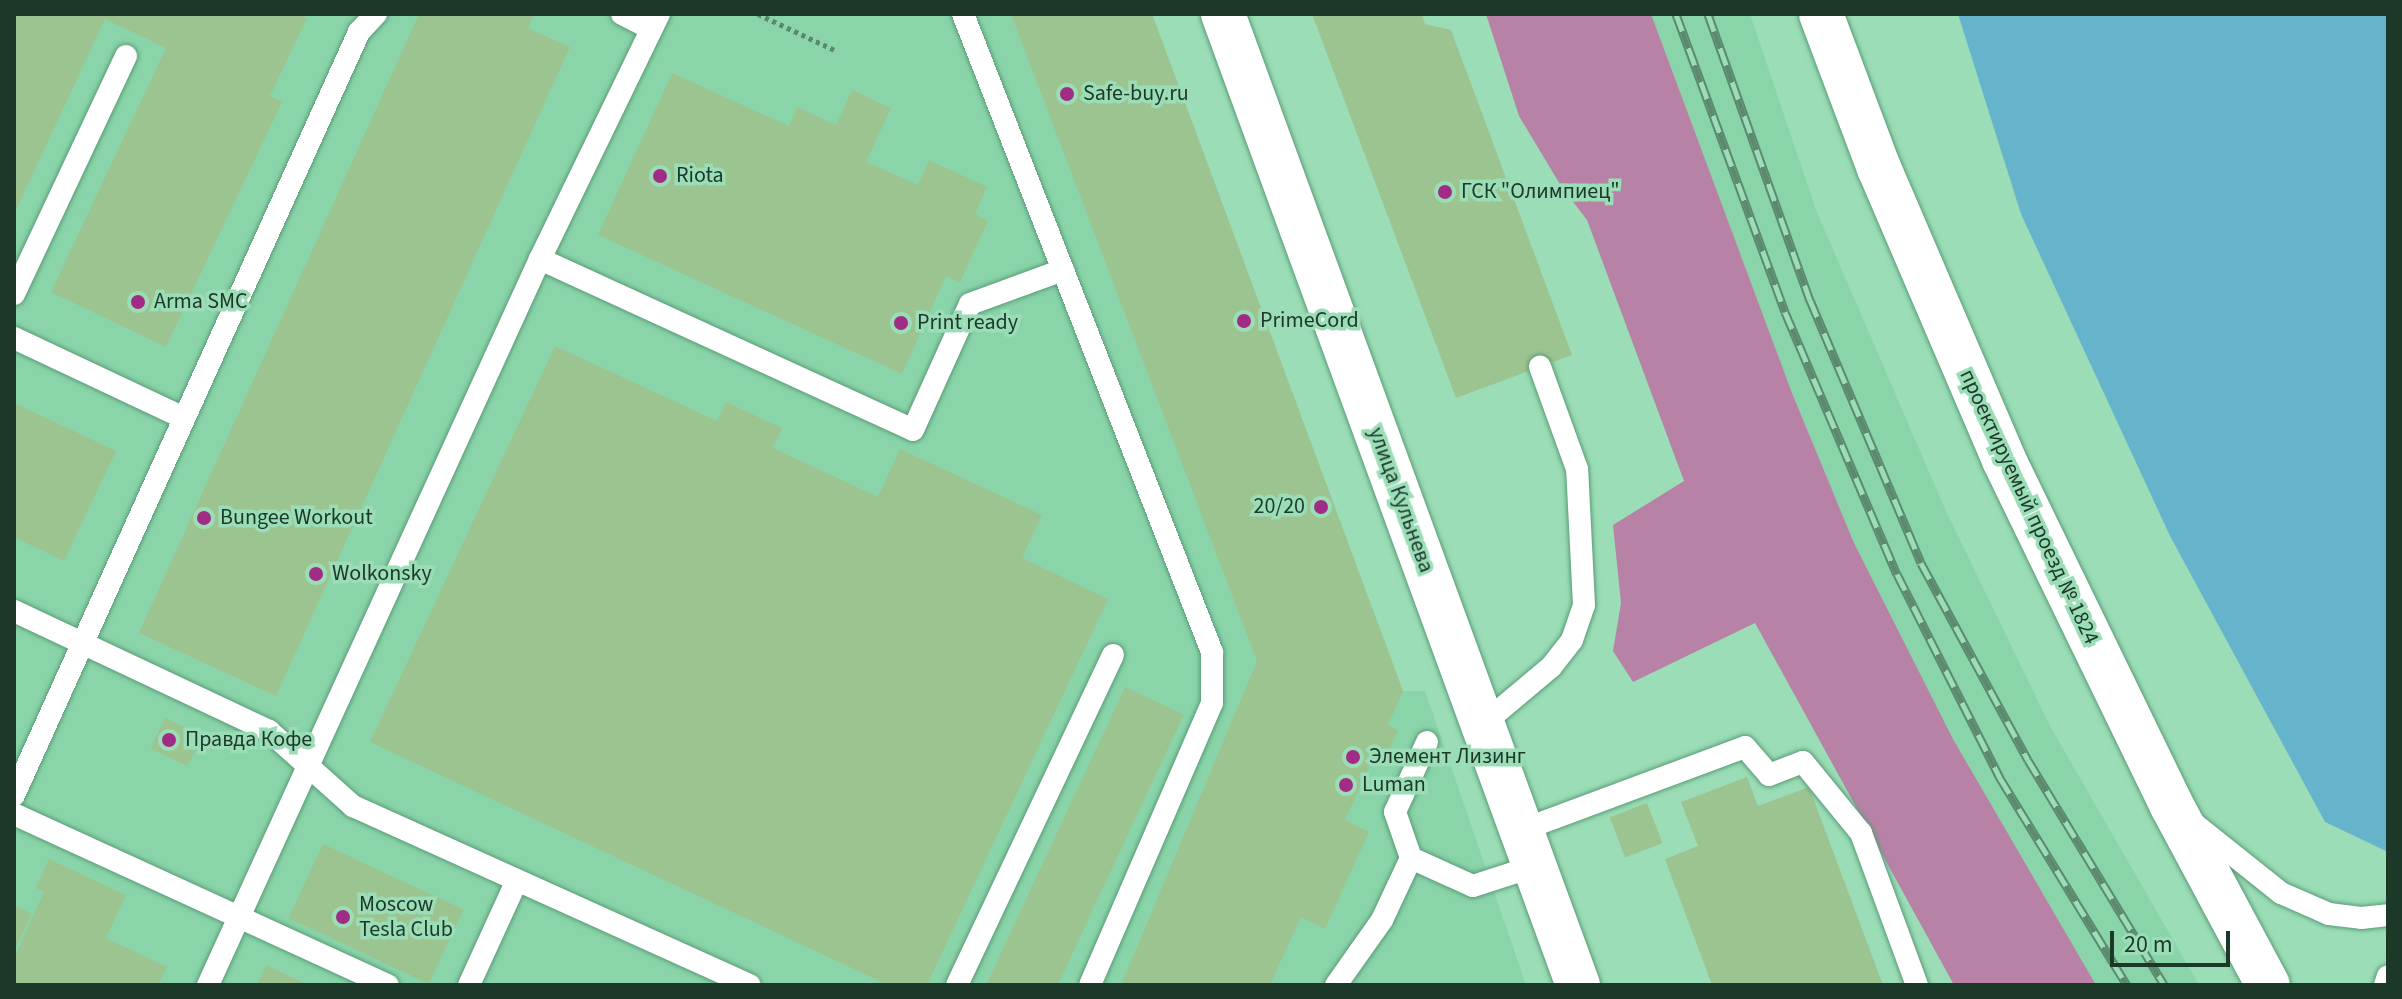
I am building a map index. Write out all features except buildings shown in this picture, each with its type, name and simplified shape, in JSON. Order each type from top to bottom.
[{"type":"street","name":"улица Кульнева","points":[[1223,14],[1578,985]]},
{"type":"street","name":"проектируемый проезд № 1824","points":[[1821,14],[1879,168],[2004,460],[2172,806],[2268,985]]},
{"type":"lane","points":[[14,795],[359,32],[376,14]]},
{"type":"lane","points":[[208,985],[540,259],[655,22],[622,14]]},
{"type":"lane","points":[[963,14],[1212,652],[1212,703],[1090,985]]},
{"type":"lane","points":[[14,294],[126,56]]},
{"type":"lane","points":[[540,259],[913,430],[970,304],[1063,270]]},
{"type":"lane","points":[[14,338],[184,418]]},
{"type":"lane","points":[[1483,724],[1551,667],[1572,640],[1584,605],[1577,469],[1540,367]]},
{"type":"lane","points":[[14,611],[269,731],[353,806],[517,880],[723,980],[749,985]]},
{"type":"lane","points":[[957,985],[1113,655]]},
{"type":"lane","points":[[1336,985],[1382,920],[1411,858],[1395,812],[1427,742]]},
{"type":"lane","points":[[1411,858],[1473,886],[1528,848],[1745,747],[1769,775],[1803,762],[1861,833],[1917,985]]},
{"type":"lane","points":[[2172,806],[2281,893],[2329,914],[2361,918],[2388,915]]},
{"type":"lane","points":[[14,814],[388,985]]},
{"type":"lane","points":[[469,985],[517,880]]},
{"type":"lane","points":[[2385,985],[2388,976]]},
{"type":"path","points":[[758,14],[837,51]]},
{"type":"shaded area","points":[[14,14],[1152,14],[1403,691],[1425,691],[1526,985],[14,985]]},
{"type":"shaded area","points":[[1486,14],[1651,14],[1792,393],[1854,543],[1953,739],[2096,985],[1954,985],[1755,623],[1633,682],[1613,651],[1621,603],[1613,525],[1684,481],[1587,220],[1561,186],[1519,116]]},
{"type":"shaded area","points":[[1651,14],[1750,14],[1816,210],[1945,509],[2050,726],[2199,985],[2096,985],[1953,739],[1854,543],[1792,393]]},
{"type":"water","points":[[1958,14],[2388,14],[2388,852],[2325,822],[2170,536],[2021,214]]},
{"type":"railway","points":[[1676,14],[1785,312],[1897,574],[2000,778],[2127,985]]},
{"type":"railway","points":[[1708,14],[1810,300],[1921,563],[2028,760],[2164,985]]},
{"type":"place","name":"Safe-buy.ru","points":[[1067,94]]},
{"type":"place","name":"Riota","points":[[660,176]]},
{"type":"place","name":"ГСК \"Олимпиец\"","points":[[1445,192]]},
{"type":"place","name":"Arma SMC","points":[[138,302]]},
{"type":"place","name":"PrimeCord","points":[[1244,321]]},
{"type":"place","name":"Print ready","points":[[901,323]]},
{"type":"place","name":"20/20","points":[[1321,507]]},
{"type":"place","name":"Bungee Workout","points":[[204,518]]},
{"type":"place","name":"Wolkonsky","points":[[316,574]]},
{"type":"place","name":"Правда Кофе","points":[[169,740]]},
{"type":"place","name":"Элемент Лизинг","points":[[1353,757]]},
{"type":"place","name":"Luman","points":[[1346,785]]},
{"type":"place","name":"Moscow Tesla Club","points":[[343,917]]}]
